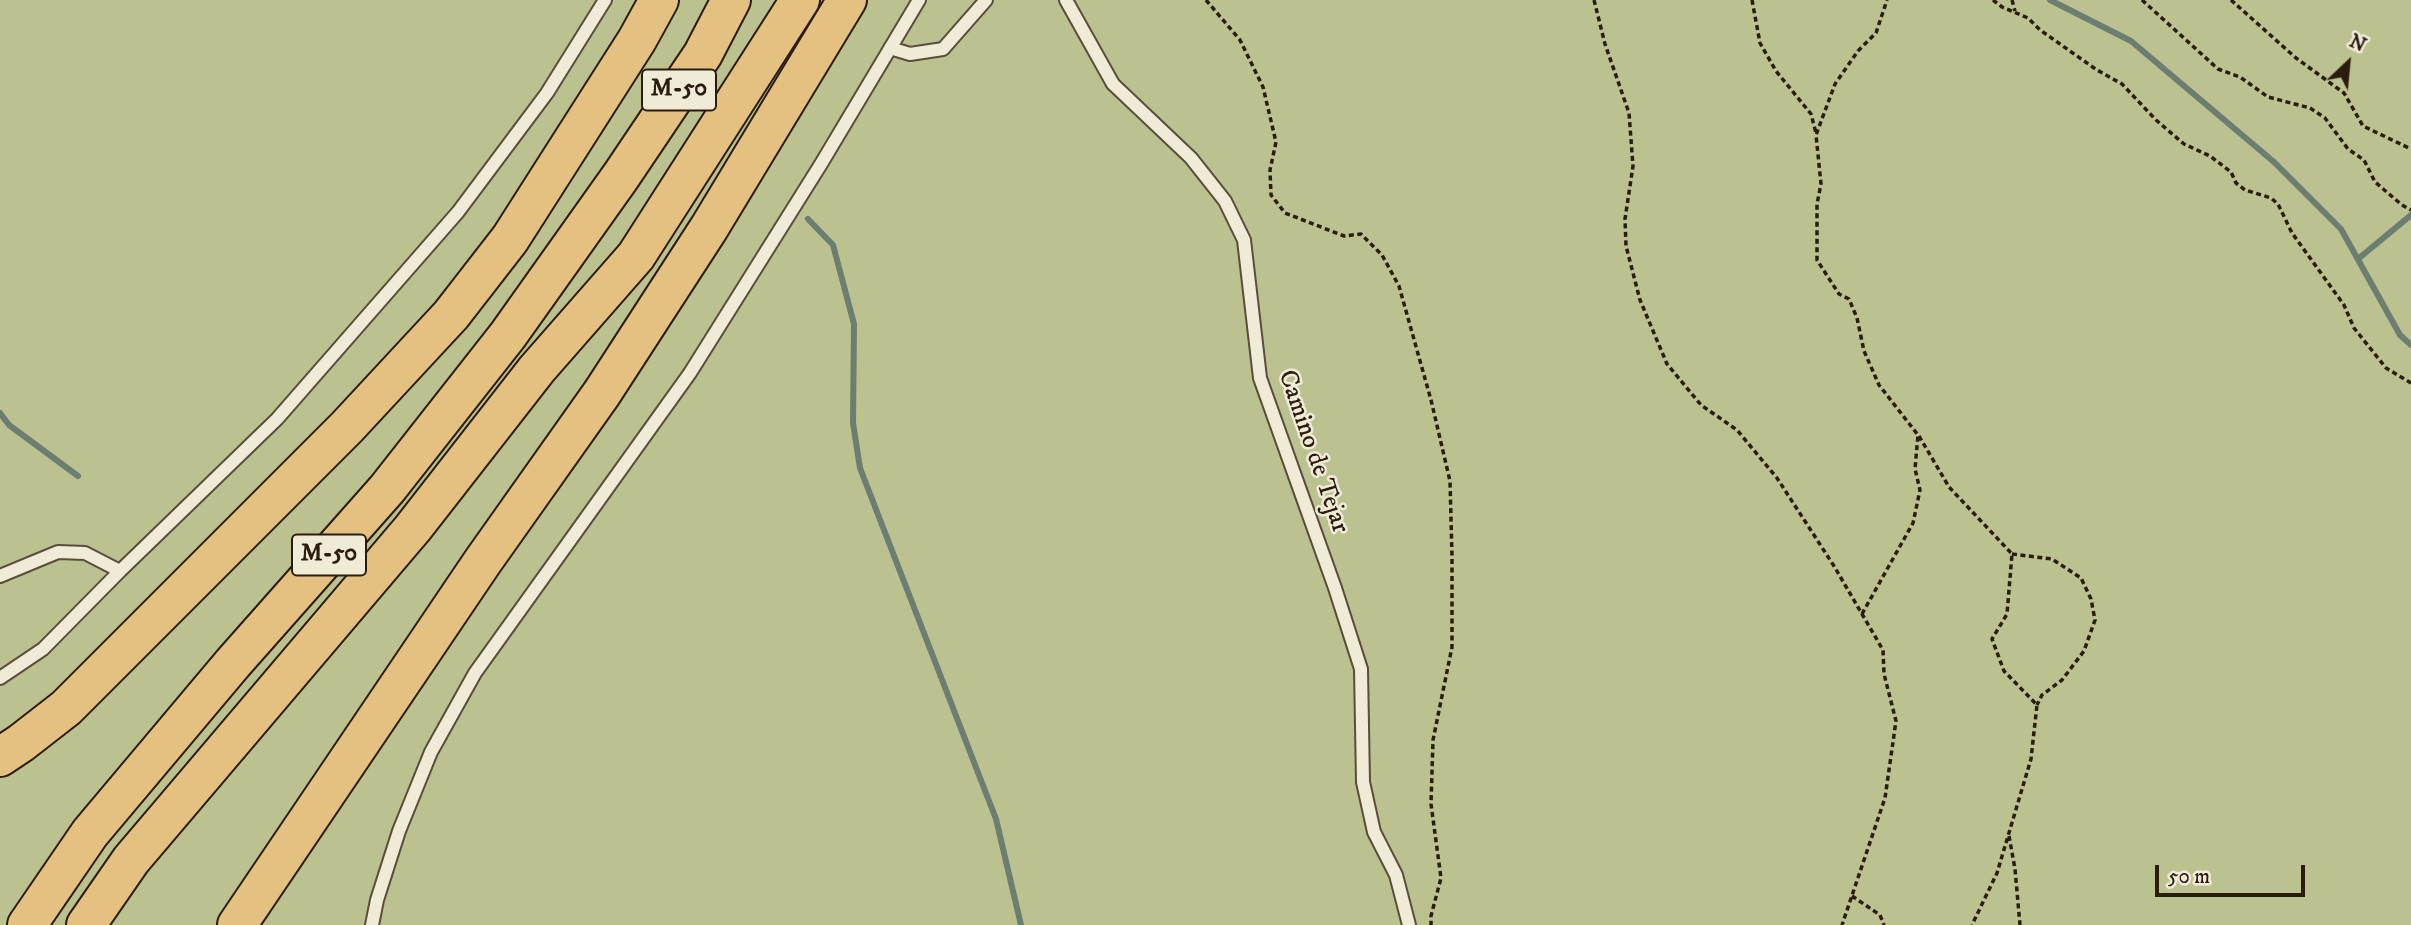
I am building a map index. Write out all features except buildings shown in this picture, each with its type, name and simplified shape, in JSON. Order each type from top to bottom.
[{"type":"highway","points":[[0,757],[66,708],[347,427],[451,315],[510,239],[637,40],[659,0]]},
{"type":"highway","points":[[621,176],[707,0]]},
{"type":"highway","name":"M-50","points":[[27,925],[90,833],[233,663],[396,478],[508,335],[621,176],[703,54],[731,0]]},
{"type":"highway","name":"M-50","points":[[86,925],[131,860],[412,528],[537,369],[625,241],[771,0]]},
{"type":"highway","points":[[537,369],[636,256],[800,0]]},
{"type":"highway","points":[[237,925],[483,561],[609,383],[709,228],[847,0]]},
{"type":"lane","points":[[0,678],[43,649],[277,419],[458,212],[547,93],[605,0]]},
{"type":"lane","points":[[372,925],[377,900],[403,820],[431,752],[475,673],[690,373],[821,164],[919,0]]},
{"type":"lane","points":[[890,48],[911,54],[943,50],[986,0]]},
{"type":"lane","name":"Camino de Tejar","points":[[1066,0],[1113,85],[1191,158],[1225,201],[1244,240],[1260,378],[1361,669],[1363,782],[1374,832],[1396,875],[1409,925]]},
{"type":"lane","points":[[0,576],[58,552],[85,553],[120,571]]},
{"type":"path","points":[[1206,0],[1240,40],[1263,87],[1276,142],[1270,170],[1271,195],[1285,213],[1344,236],[1361,234],[1382,255],[1399,286],[1435,414],[1450,481],[1452,647],[1433,740],[1431,804],[1441,878],[1431,925]]},
{"type":"path","points":[[1594,0],[1605,44],[1629,113],[1633,166],[1625,219],[1626,246],[1640,300],[1667,364],[1702,404],[1737,430],[1777,478],[1835,566],[1882,650],[1884,674],[1896,721],[1887,785],[1842,925]]},
{"type":"path","points":[[1752,0],[1760,43],[1776,71],[1811,114],[1821,184],[1817,204],[1817,260],[1839,294],[1849,299],[1857,318],[1864,351],[1879,385],[1918,435],[1949,487],[2012,554],[2053,559],[2081,578],[2091,598],[2095,620],[2084,650],[2062,680],[2042,695],[2037,705],[2031,759],[2009,834],[1997,873],[1972,925]]},
{"type":"path","points":[[1816,135],[1835,84],[1858,51],[1876,33],[1887,0]]},
{"type":"path","points":[[1993,0],[2028,18],[2040,30],[2096,70],[2122,84],[2156,120],[2184,144],[2210,156],[2231,172],[2236,183],[2245,190],[2271,198],[2278,204],[2292,233],[2344,305],[2354,328],[2386,368],[2411,383]]},
{"type":"path","points":[[2012,0],[2017,13]]},
{"type":"path","points":[[2142,0],[2218,69],[2240,77],[2268,97],[2310,108],[2325,118],[2348,149],[2364,160],[2375,182],[2411,210]]},
{"type":"path","points":[[2231,0],[2296,58],[2344,93],[2363,126],[2411,149]]},
{"type":"path","points":[[1862,614],[1913,523],[1920,490],[1915,468],[1918,435]]},
{"type":"path","points":[[2012,554],[2007,614],[1992,639],[2004,671],[2037,705]]},
{"type":"path","points":[[2009,834],[2020,925]]},
{"type":"path","points":[[1852,896],[1880,915],[1884,925]]},
{"type":"green space","points":[[0,0],[2411,0],[2411,925],[0,925]]},
{"type":"waterway","points":[[2050,0],[2131,41],[2274,162],[2341,229],[2400,335],[2411,345]]},
{"type":"waterway","points":[[2358,259],[2411,215]]},
{"type":"waterway","points":[[808,219],[833,245],[854,324],[853,423],[860,468],[996,819],[1021,925]]},
{"type":"waterway","points":[[0,413],[9,425],[78,476]]}]
